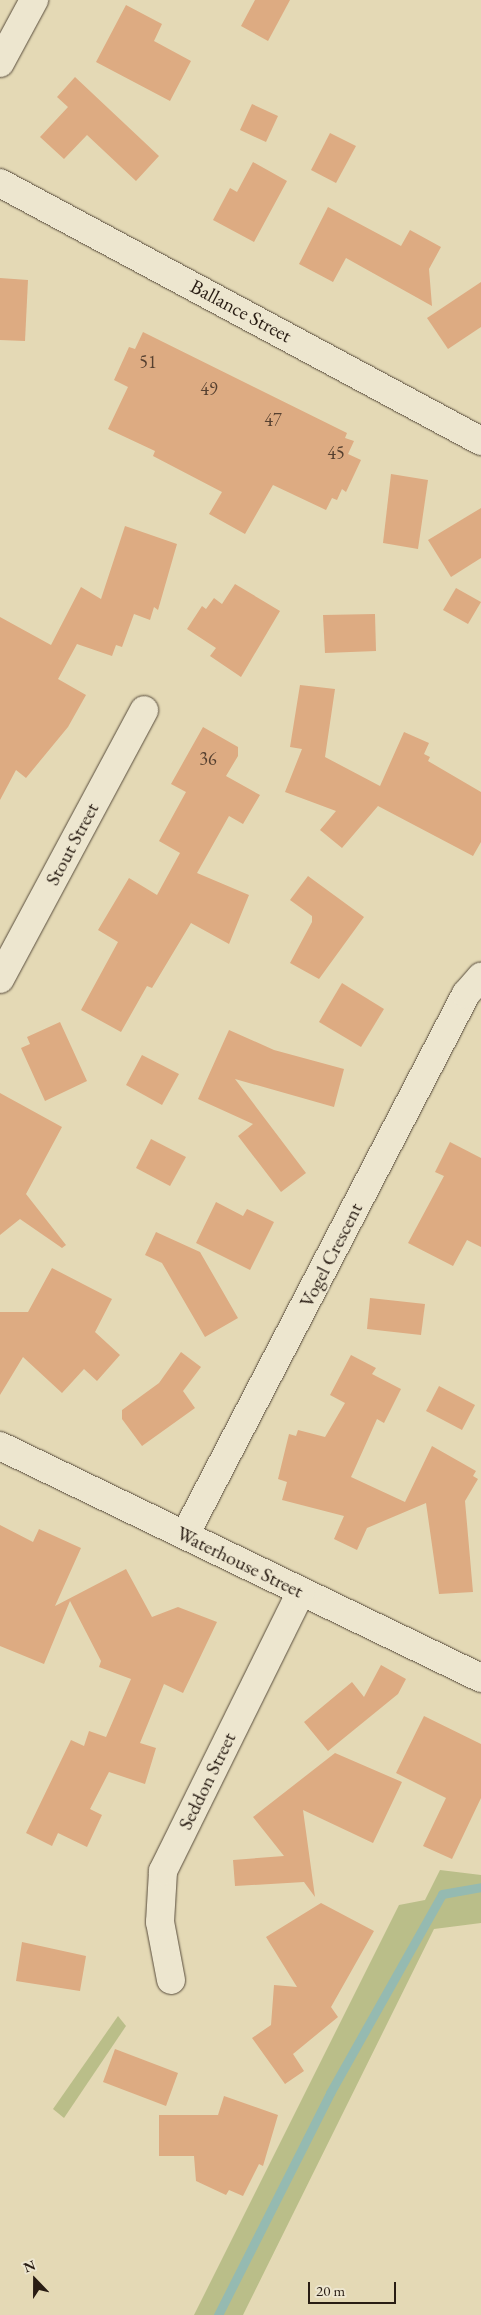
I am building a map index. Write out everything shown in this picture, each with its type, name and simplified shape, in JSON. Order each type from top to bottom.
[{"type":"street","points":[[0,63],[34,0]]},
{"type":"street","name":"Ballance Street","points":[[0,183],[481,442]]},
{"type":"street","name":"Stout Street","points":[[0,979],[144,710]]},
{"type":"street","name":"Vogel Crescent","points":[[185,1535],[466,994],[481,977]]},
{"type":"street","name":"Waterhouse Street","points":[[0,1446],[481,1678]]},
{"type":"street","name":"Seddon Street","points":[[171,1980],[160,1922],[163,1871],[301,1592]]},
{"type":"green space","points":[[440,1870],[481,1875],[481,1923],[434,1929],[243,2315],[194,2315],[399,1905],[425,1900]]},
{"type":"green space","points":[[118,2016],[126,2026],[64,2118],[53,2109]]},
{"type":"building","points":[[255,0],[290,0],[268,41],[241,26]]},
{"type":"building","points":[[126,5],[162,24],[154,41],[191,61],[170,101],[96,62]]},
{"type":"building","points":[[75,77],[159,156],[136,181],[87,135],[64,159],[40,137],[68,107],[57,97]]},
{"type":"building","points":[[252,104],[278,116],[266,142],[240,130]]},
{"type":"building","points":[[330,133],[356,146],[336,183],[311,170]]},
{"type":"building","points":[[253,162],[287,181],[254,242],[213,220],[230,188],[237,192]]},
{"type":"building","points":[[328,207],[401,246],[410,230],[441,247],[429,269],[432,306],[346,258],[333,282],[299,264]]},
{"type":"building","points":[[0,278],[28,280],[25,341],[0,340]]},
{"type":"building","points":[[481,282],[481,327],[448,349],[427,318]]},
{"type":"building","points":[[143,332],[347,433],[345,438],[354,441],[348,454],[361,460],[346,492],[342,489],[337,500],[332,498],[326,510],[273,485],[245,534],[209,514],[222,492],[153,456],[155,451],[108,429],[128,387],[114,380],[129,347],[135,349]]},
{"type":"building","points":[[391,474],[428,480],[418,549],[383,543]]},
{"type":"building","points":[[481,508],[481,558],[451,577],[428,540]]},
{"type":"building","points":[[125,526],[177,544],[158,610],[154,607],[150,620],[134,614],[122,647],[116,645],[112,656],[77,644],[58,679],[86,695],[68,727],[26,778],[16,770],[0,800],[0,617],[51,645],[81,587],[101,599]]},
{"type":"building","points":[[235,584],[280,611],[241,677],[210,656],[216,648],[187,629],[202,606],[206,609],[214,598],[222,604]]},
{"type":"building","points":[[456,588],[481,602],[468,624],[443,610]]},
{"type":"building","points":[[375,614],[376,651],[325,653],[323,615]]},
{"type":"building","points":[[300,685],[335,689],[325,757],[380,786],[404,732],[429,743],[424,754],[430,757],[428,761],[481,792],[481,842],[473,856],[378,806],[342,848],[320,830],[336,811],[285,792],[302,749],[290,747]]},
{"type":"building","points":[[203,727],[238,747],[238,756],[226,776],[260,795],[243,824],[229,816],[197,873],[249,895],[229,944],[191,923],[152,988],[147,986],[121,1032],[81,1010],[118,942],[98,930],[129,878],[157,895],[180,853],[159,841],[186,792],[171,784]]},
{"type":"building","points":[[308,876],[364,917],[319,979],[290,963],[312,922],[312,916],[290,900]]},
{"type":"building","points":[[342,983],[384,1009],[361,1047],[319,1022]]},
{"type":"building","points":[[60,1022],[87,1081],[45,1101],[21,1048],[30,1044],[27,1037]]},
{"type":"building","points":[[229,1030],[274,1050],[344,1069],[334,1107],[235,1079],[306,1173],[281,1192],[238,1136],[253,1124],[198,1099]]},
{"type":"building","points":[[142,1055],[179,1074],[162,1105],[126,1085]]},
{"type":"building","points":[[0,1093],[62,1127],[26,1194],[66,1245],[62,1248],[20,1219],[0,1235]]},
{"type":"building","points":[[151,1139],[186,1157],[170,1186],[136,1168]]},
{"type":"building","points":[[450,1142],[481,1158],[481,1247],[467,1240],[453,1266],[408,1243],[444,1176],[435,1172]]},
{"type":"building","points":[[216,1202],[243,1216],[247,1209],[274,1222],[250,1270],[196,1243]]},
{"type":"building","points":[[156,1232],[200,1252],[238,1318],[205,1337],[162,1263],[145,1255]]},
{"type":"building","points":[[52,1268],[112,1299],[95,1332],[120,1355],[97,1381],[84,1369],[62,1393],[23,1357],[0,1395],[0,1312],[28,1312]]},
{"type":"building","points":[[370,1298],[425,1304],[421,1335],[367,1329]]},
{"type":"building","points":[[181,1352],[201,1367],[183,1391],[195,1408],[142,1446],[122,1419],[122,1410],[159,1383]]},
{"type":"building","points":[[351,1355],[376,1368],[372,1374],[401,1389],[384,1423],[377,1419],[351,1477],[405,1502],[432,1446],[476,1471],[473,1476],[478,1479],[465,1501],[473,1592],[439,1594],[426,1503],[367,1528],[357,1550],[334,1539],[344,1516],[282,1500],[287,1482],[278,1479],[289,1434],[296,1436],[298,1430],[325,1437],[345,1403],[330,1395]]},
{"type":"building","points":[[439,1386],[475,1405],[462,1430],[426,1411]]},
{"type":"building","points":[[0,1525],[33,1542],[39,1529],[81,1548],[55,1606],[126,1569],[152,1617],[178,1607],[217,1622],[183,1693],[164,1684],[140,1743],[156,1748],[145,1784],[109,1772],[90,1809],[102,1815],[87,1847],[58,1833],[52,1846],[26,1833],[71,1740],[84,1746],[89,1731],[106,1737],[131,1679],[99,1667],[101,1661],[70,1601],[44,1664],[0,1646]]},
{"type":"building","points":[[381,1665],[406,1679],[398,1694],[328,1751],[304,1722],[352,1682],[364,1697]]},
{"type":"building","points":[[424,1716],[481,1744],[481,1798],[452,1859],[423,1846],[446,1798],[396,1773]]},
{"type":"building","points":[[335,1753],[402,1782],[373,1843],[303,1810],[315,1897],[304,1882],[235,1886],[233,1860],[284,1856],[253,1817]]},
{"type":"building","points":[[321,1903],[374,1931],[331,2007],[338,2017],[293,2054],[304,2071],[285,2084],[252,2038],[271,2025],[274,1985],[297,1987],[266,1937]]},
{"type":"building","points":[[22,1942],[86,1956],[80,1991],[16,1981]]},
{"type":"building","points":[[115,2049],[178,2073],[166,2106],[103,2082]]},
{"type":"building","points":[[224,2096],[278,2115],[263,2166],[259,2164],[243,2196],[229,2190],[226,2195],[196,2181],[194,2156],[159,2156],[159,2115],[218,2115]]},
{"type":"waterway","points":[[218,2315],[330,2093],[442,1894],[481,1887]]}]
